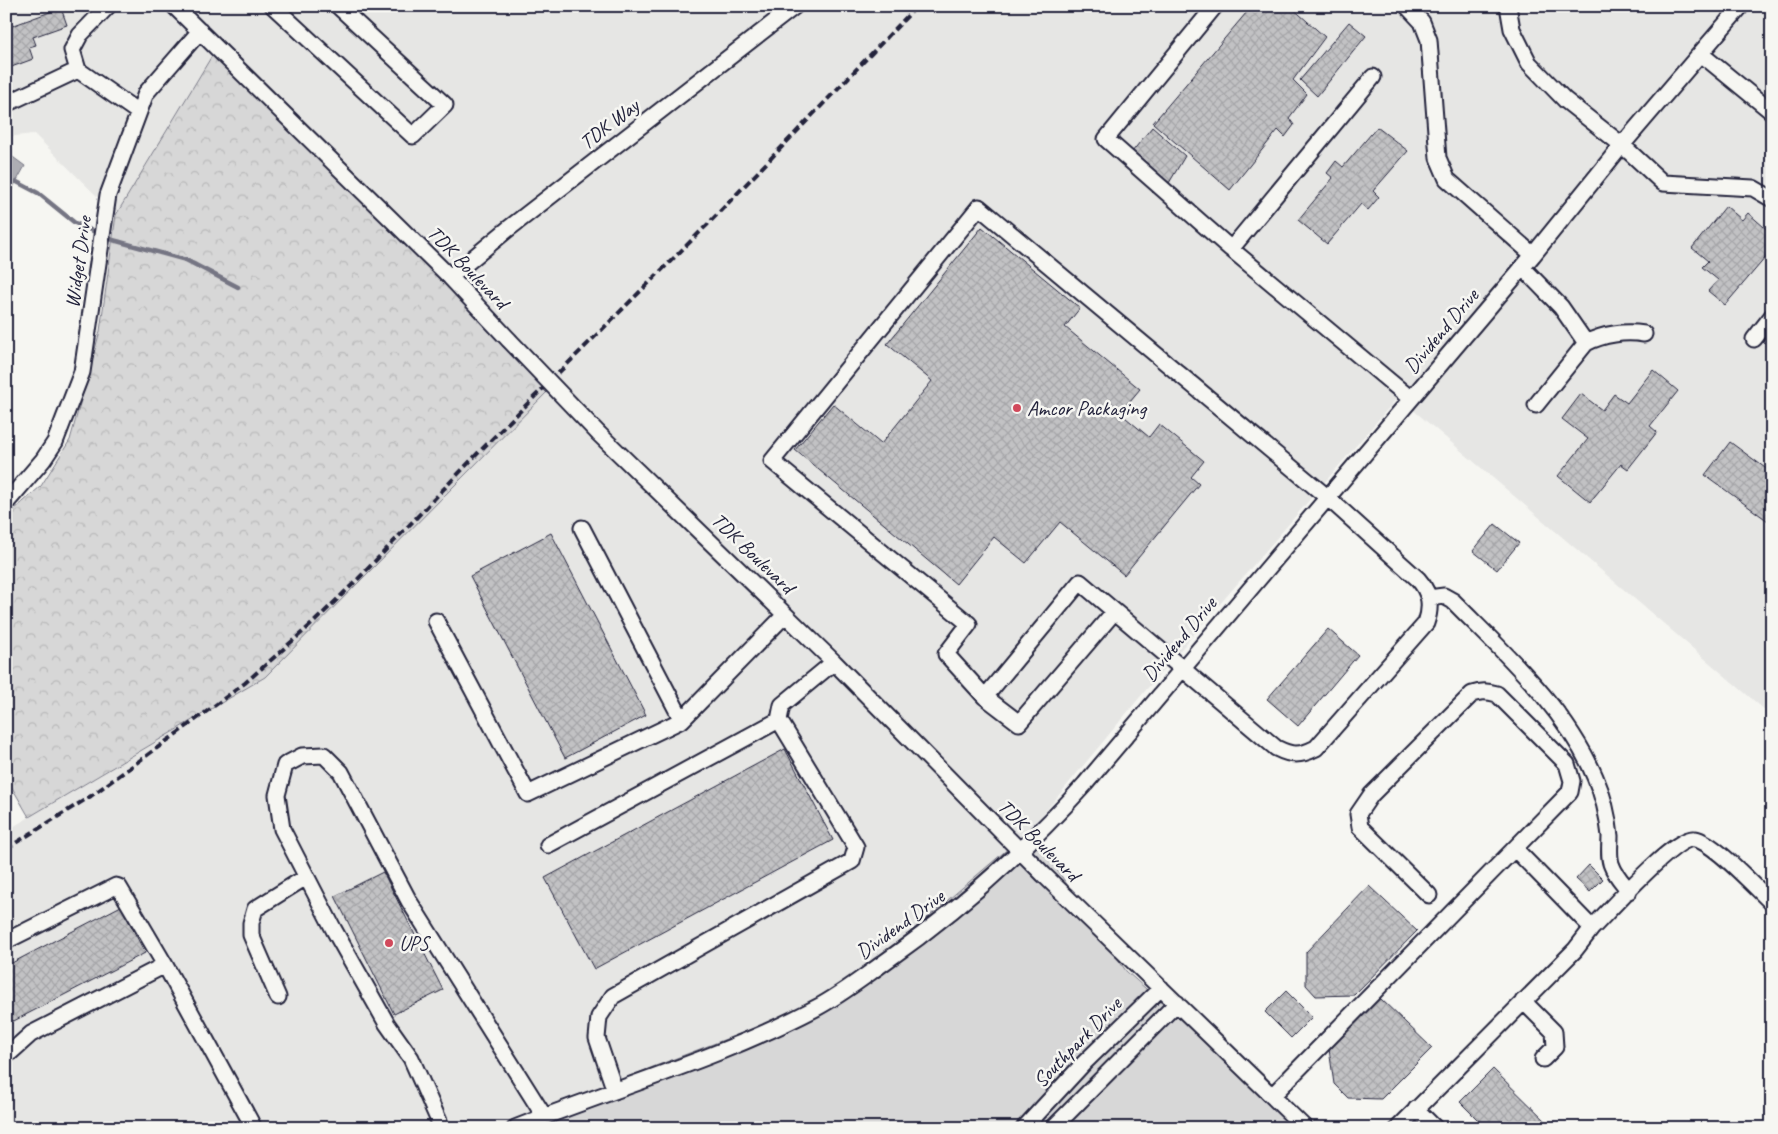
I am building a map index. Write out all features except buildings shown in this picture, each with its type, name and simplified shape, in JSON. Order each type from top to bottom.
[{"type":"street","points":[[108,6],[80,35],[72,50],[78,70],[138,112]]},
{"type":"street","points":[[273,6],[413,136],[445,105],[338,6]]},
{"type":"street","points":[[1215,6],[1106,139],[1231,249],[1411,399]]},
{"type":"street","points":[[1408,6],[1422,22],[1429,40],[1438,158],[1447,179],[1533,255]]},
{"type":"street","points":[[1508,6],[1512,28],[1529,63],[1565,100],[1622,145],[1663,183],[1753,188],[1772,199]]},
{"type":"street","name":"Dividend Drive","points":[[515,1128],[721,1051],[817,1008],[907,946],[971,897],[1047,826],[1085,784],[1741,6]]},
{"type":"street","name":"TDK Boulevard","points":[[177,7],[450,277],[599,434],[834,662],[1020,851],[1305,1128]]},
{"type":"street","name":"TDK Way","points":[[450,277],[508,228],[788,8]]},
{"type":"street","name":"Widget Drive","points":[[6,503],[43,460],[65,421],[82,372],[108,195],[138,112],[146,93],[200,30]]},
{"type":"street","points":[[1701,54],[1772,112]]},
{"type":"street","points":[[6,104],[78,70]]},
{"type":"street","points":[[1231,249],[1373,77]]},
{"type":"street","points":[[985,697],[1080,582],[1276,748],[1296,756],[1303,755],[1316,748],[1426,623],[1429,614],[1430,598],[1426,587],[1418,579],[1327,497],[979,207],[772,461],[969,624],[946,654],[985,697],[1019,723],[1114,612]]},
{"type":"street","points":[[1522,267],[1561,306],[1586,343]]},
{"type":"street","points":[[1754,339],[1772,316]]},
{"type":"street","points":[[1536,405],[1586,343],[1595,338],[1618,333],[1644,334]]},
{"type":"street","points":[[582,528],[682,720]]},
{"type":"street","points":[[1430,598],[1444,596],[1453,601],[1512,662],[1553,709],[1576,741],[1596,778],[1604,804],[1610,834],[1611,866],[1630,891]]},
{"type":"street","points":[[436,621],[528,794],[682,720],[785,615]]},
{"type":"street","points":[[615,1091],[597,1038],[599,1017],[614,996],[852,861],[856,847],[779,720],[782,705],[834,662]]},
{"type":"street","points":[[1272,1096],[1570,792],[1571,771],[1567,764],[1497,694],[1480,691],[1472,694],[1371,794],[1358,814],[1360,827],[1429,896]]},
{"type":"street","points":[[548,845],[779,720]]},
{"type":"street","points":[[442,1128],[411,1058],[387,1024],[334,930],[282,829],[277,795],[285,765],[302,756],[324,755],[341,772],[409,901],[544,1116]]},
{"type":"street","points":[[1398,1128],[1574,950],[1592,928],[1669,851],[1683,840],[1695,838],[1710,844],[1772,903]]},
{"type":"street","points":[[1515,849],[1592,928]]},
{"type":"street","points":[[278,997],[251,935],[251,923],[255,909],[306,877]]},
{"type":"street","points":[[6,941],[116,886],[119,887],[165,965],[254,1128]]},
{"type":"street","points":[[6,1052],[11,1052],[31,1034],[165,965]]},
{"type":"street","name":"Southpark Drive","points":[[1024,1128],[1084,1063],[1161,988]]},
{"type":"street","points":[[1523,1001],[1554,1032],[1555,1047],[1543,1059]]},
{"type":"street","name":"Southpark Drive","points":[[1053,1128],[1177,1003]]},
{"type":"street","points":[[1416,1110],[1435,1128]]},
{"type":"shaded area","points":[[6,6],[1772,6],[1772,716],[1398,397],[1140,697],[1030,830],[833,998],[593,1090],[515,1128],[6,1128],[6,831],[265,677],[213,55],[116,215],[34,134],[6,137]]},
{"type":"shaded area","points":[[6,152],[25,166],[6,200]]},
{"type":"green space","points":[[213,54],[553,386],[265,677],[29,817],[6,777],[6,517],[41,486],[70,440],[100,331],[116,215]]},
{"type":"green space","points":[[1030,830],[1126,971],[1301,1128],[515,1128],[593,1090],[833,998]]},
{"type":"waterway","points":[[17,182],[38,193],[75,223],[113,240],[186,260],[238,287]]},
{"type":"railway","points":[[6,849],[91,796],[179,732],[245,683],[314,622],[358,579],[478,453],[707,225],[917,6]]},
{"type":"place","name":"Amcor Packaging","points":[[1017,408]]},
{"type":"place","name":"UPS","points":[[389,943]]}]
